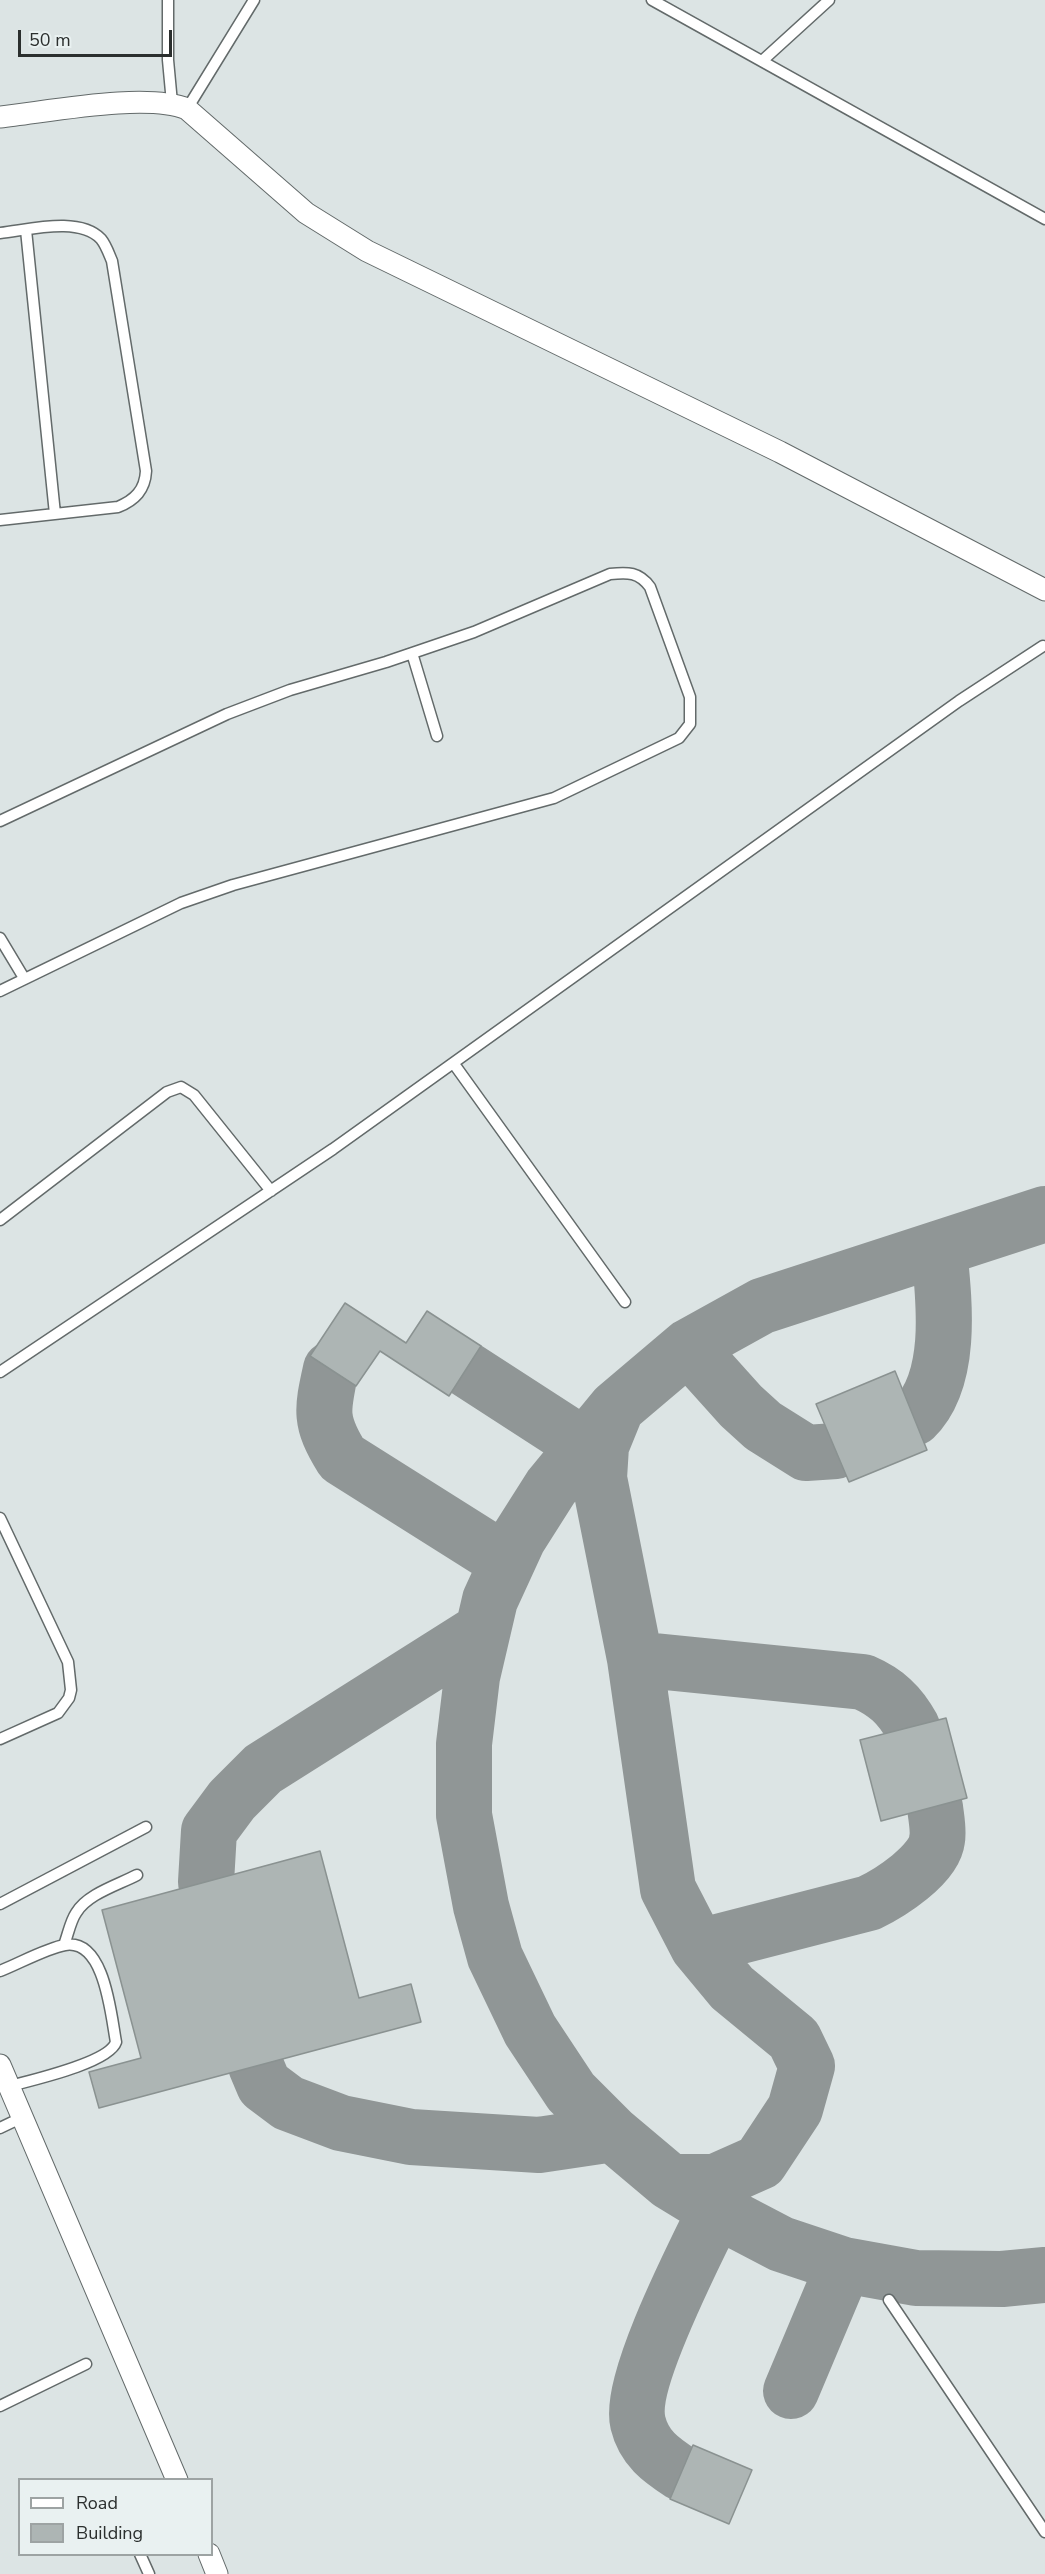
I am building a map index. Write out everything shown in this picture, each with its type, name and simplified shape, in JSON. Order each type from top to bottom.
[{"type":"street","points":[[0,117],[122,103],[180,106],[306,213],[367,251],[780,452],[1045,590]]},
{"type":"street","points":[[0,2065],[176,2478]]},
{"type":"street","points":[[210,2556],[217,2574]]},
{"type":"lane","points":[[168,0],[180,106]]},
{"type":"lane","points":[[180,106],[254,0]]},
{"type":"lane","points":[[652,0],[1045,219]]},
{"type":"lane","points":[[762,61],[829,0]]},
{"type":"lane","points":[[0,233],[70,225],[84,229],[102,240],[112,261],[146,471],[145,484],[133,501],[118,507],[0,520]]},
{"type":"lane","points":[[26,230],[55,514]]},
{"type":"lane","points":[[0,821],[227,714],[290,690],[474,632],[610,574],[626,572],[644,580],[650,587],[690,697],[690,724],[678,738],[554,798],[233,885],[181,903],[0,991]]},
{"type":"lane","points":[[0,1372],[271,1191],[454,1064],[959,700],[1043,646]]},
{"type":"lane","points":[[412,653],[437,736]]},
{"type":"lane","points":[[0,938],[24,978]]},
{"type":"lane","points":[[454,1064],[624,1302]]},
{"type":"lane","points":[[0,1220],[167,1092],[181,1087],[194,1095],[271,1191]]},
{"type":"lane","points":[[0,1518],[68,1662],[71,1690],[69,1698],[58,1713],[0,1739]]},
{"type":"lane","points":[[0,1904],[146,1827]]},
{"type":"lane","points":[[64,1945],[75,1913],[82,1905],[137,1875]]},
{"type":"lane","points":[[0,1971],[64,1945],[82,1947],[96,1962],[104,1982],[116,2042],[114,2048],[100,2057],[10,2085]]},
{"type":"lane","points":[[0,2128],[23,2117]]},
{"type":"lane","points":[[889,2300],[1045,2532]]},
{"type":"lane","points":[[0,2406],[86,2364]]},
{"type":"lane","points":[[141,2556],[149,2574]]},
{"type":"building","points":[[345,1303],[406,1343],[427,1311],[481,1346],[449,1396],[380,1351],[356,1386],[310,1356]]},
{"type":"building","points":[[895,1371],[927,1450],[849,1482],[816,1404]]},
{"type":"building","points":[[946,1718],[967,1798],[881,1821],[860,1740]]},
{"type":"building","points":[[320,1851],[359,1998],[411,1984],[421,2022],[99,2108],[89,2072],[141,2058],[102,1910]]},
{"type":"building","points":[[693,2445],[752,2470],[729,2524],[670,2499]]},
{"type":"taxiway","points":[[1045,1214],[762,1306],[688,1347],[616,1408],[551,1487],[518,1539],[490,1600],[472,1677],[464,1744],[464,1815],[481,1906],[495,1957],[530,2030],[571,2092],[613,2134],[670,2182],[716,2210],[781,2244],[844,2265],[916,2278],[1002,2279],[1045,2275]]},
{"type":"taxiway","points":[[914,1418],[927,1402],[941,1361],[944,1314],[939,1249]]},
{"type":"taxiway","points":[[688,1347],[741,1406],[763,1426],[806,1453],[836,1451]]},
{"type":"taxiway","points":[[331,1369],[324,1415],[329,1434],[342,1458],[507,1562]]},
{"type":"taxiway","points":[[466,1369],[585,1446]]},
{"type":"taxiway","points":[[614,1414],[601,1446],[599,1478],[635,1659],[668,1889],[698,1947],[732,1988],[794,2039],[807,2066],[795,2109],[760,2162],[715,2182],[670,2182]]},
{"type":"taxiway","points":[[206,1882],[209,1831],[232,1800],[263,1769],[483,1630]]},
{"type":"taxiway","points":[[635,1659],[863,1682],[892,1700],[912,1727]]},
{"type":"taxiway","points":[[698,1947],[869,1903],[888,1892],[920,1868],[934,1849],[938,1832],[935,1807]]},
{"type":"taxiway","points":[[256,2066],[264,2085],[288,2103],[341,2123],[411,2137],[539,2145],[613,2134]]},
{"type":"taxiway","points":[[681,2473],[660,2458],[644,2440],[638,2423],[638,2404],[643,2378],[653,2348],[716,2210]]},
{"type":"taxiway","points":[[791,2391],[844,2265]]}]
